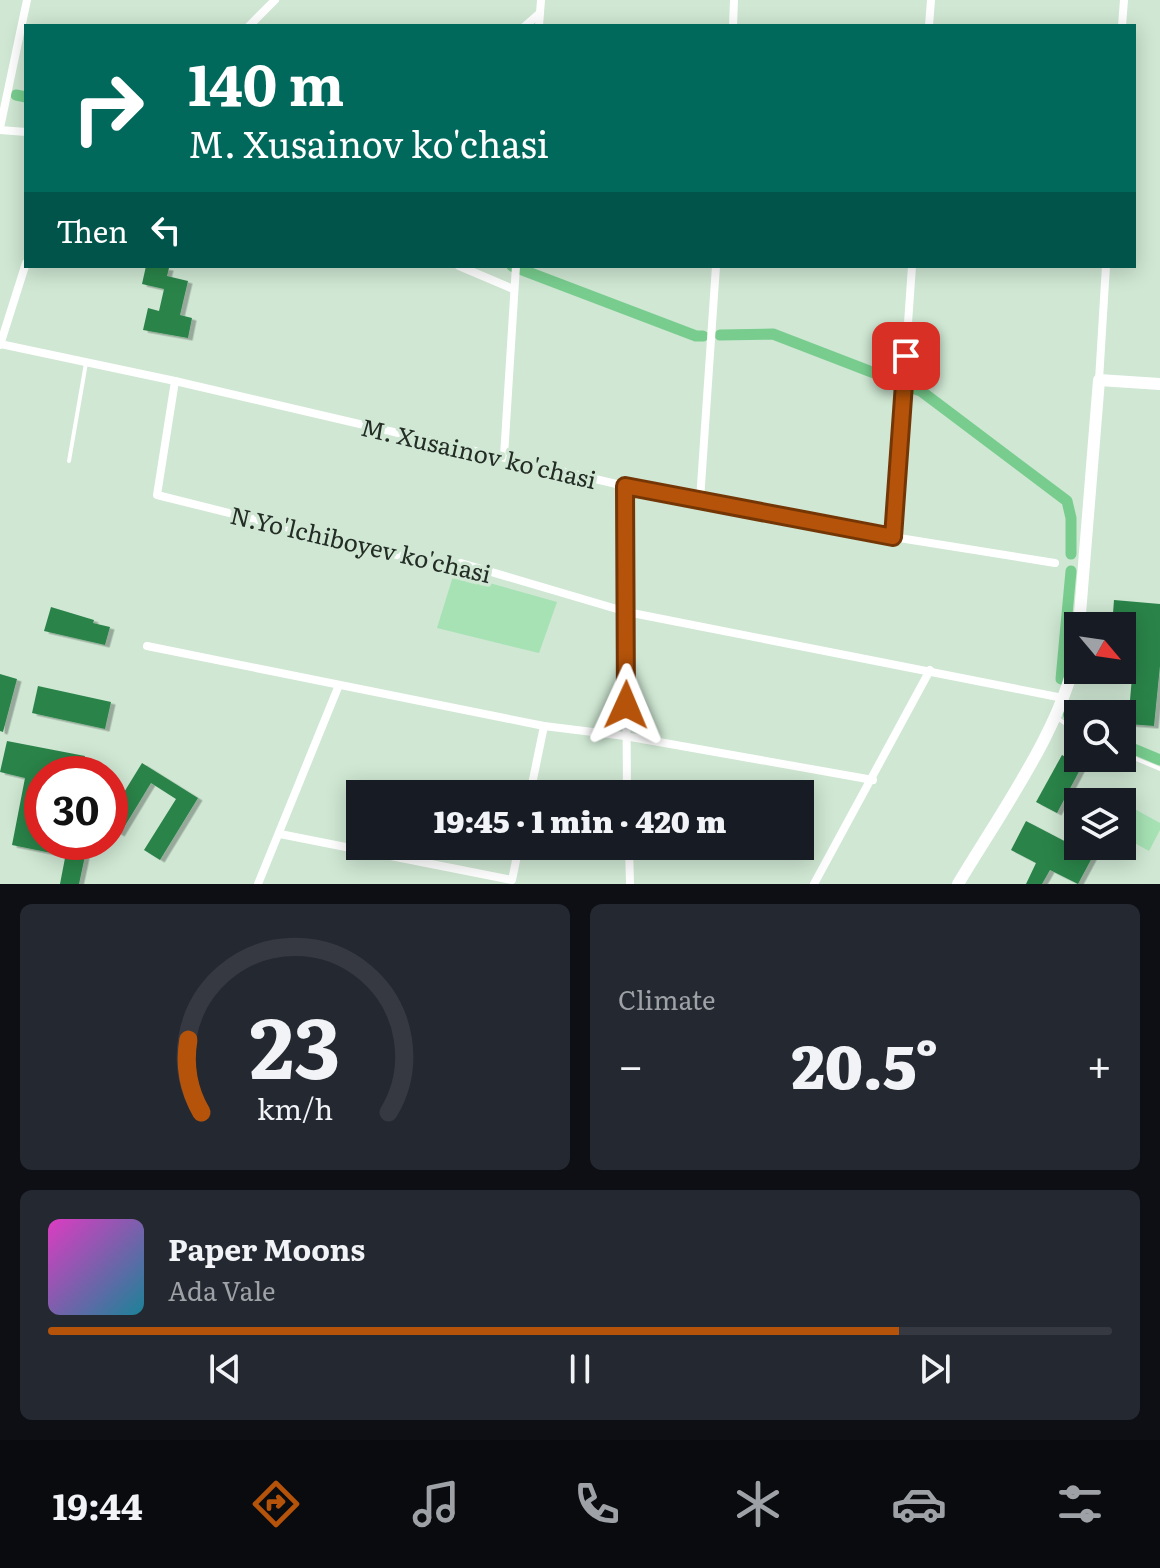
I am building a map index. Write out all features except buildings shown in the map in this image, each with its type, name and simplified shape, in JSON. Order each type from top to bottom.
[{"type":"main road","points":[[1080,612],[1099,380],[1160,384]]},
{"type":"main road","points":[[958,884],[1043,740],[1068,684]]},
{"type":"street","points":[[24,132],[0,129],[27,0]]},
{"type":"street","points":[[251,24],[275,0]]},
{"type":"street","points":[[539,24],[541,0]]},
{"type":"street","points":[[733,24],[734,0]]},
{"type":"street","points":[[929,24],[931,0]]},
{"type":"street","points":[[1122,24],[1124,0]]},
{"type":"street","points":[[527,24],[540,12]]},
{"type":"street","name":"M. Xusainov ko'chasi","points":[[24,268],[0,345],[175,381],[625,486],[893,537],[1055,563]]},
{"type":"street","points":[[464,268],[513,288]]},
{"type":"street","points":[[504,456],[516,268]]},
{"type":"street","points":[[700,500],[716,268]]},
{"type":"street","points":[[893,537],[912,268]]},
{"type":"street","points":[[1099,380],[1106,268]]},
{"type":"street","name":"N.Yo'lchiboyev ko'chasi","points":[[175,381],[157,495],[449,568],[461,563],[627,612]]},
{"type":"street","points":[[625,486],[627,780]]},
{"type":"street","points":[[627,612],[1063,698]]},
{"type":"street","points":[[147,646],[544,726],[625,736],[873,780]]},
{"type":"street","points":[[814,884],[930,670]]},
{"type":"street","points":[[258,884],[339,685]]},
{"type":"street","points":[[533,780],[544,726]]},
{"type":"street","points":[[280,834],[346,847]]},
{"type":"street","points":[[411,860],[512,880],[516,860]]},
{"type":"street","points":[[629,860],[630,884]]},
{"type":"lane","points":[[69,461],[86,363]]},
{"type":"lane","points":[[1054,716],[1064,723]]},
{"type":"lane","points":[[1136,759],[1160,769]]},
{"type":"green space","points":[[454,573],[557,602],[539,653],[437,628]]},
{"type":"green space","points":[[1136,810],[1160,823],[1160,830],[1149,851],[1136,844]]},
{"type":"waterway","points":[[16,95],[24,97]]},
{"type":"waterway","points":[[517,268],[696,336],[703,336]]},
{"type":"waterway","points":[[720,335],[773,334],[895,381]]},
{"type":"waterway","points":[[912,388],[921,391],[1067,501],[1071,518],[1071,554]]},
{"type":"waterway","points":[[1061,679],[1071,571]]},
{"type":"waterway","points":[[1136,750],[1160,760]]},
{"type":"route","points":[[626,705],[625,486],[893,537],[906,356]]}]
